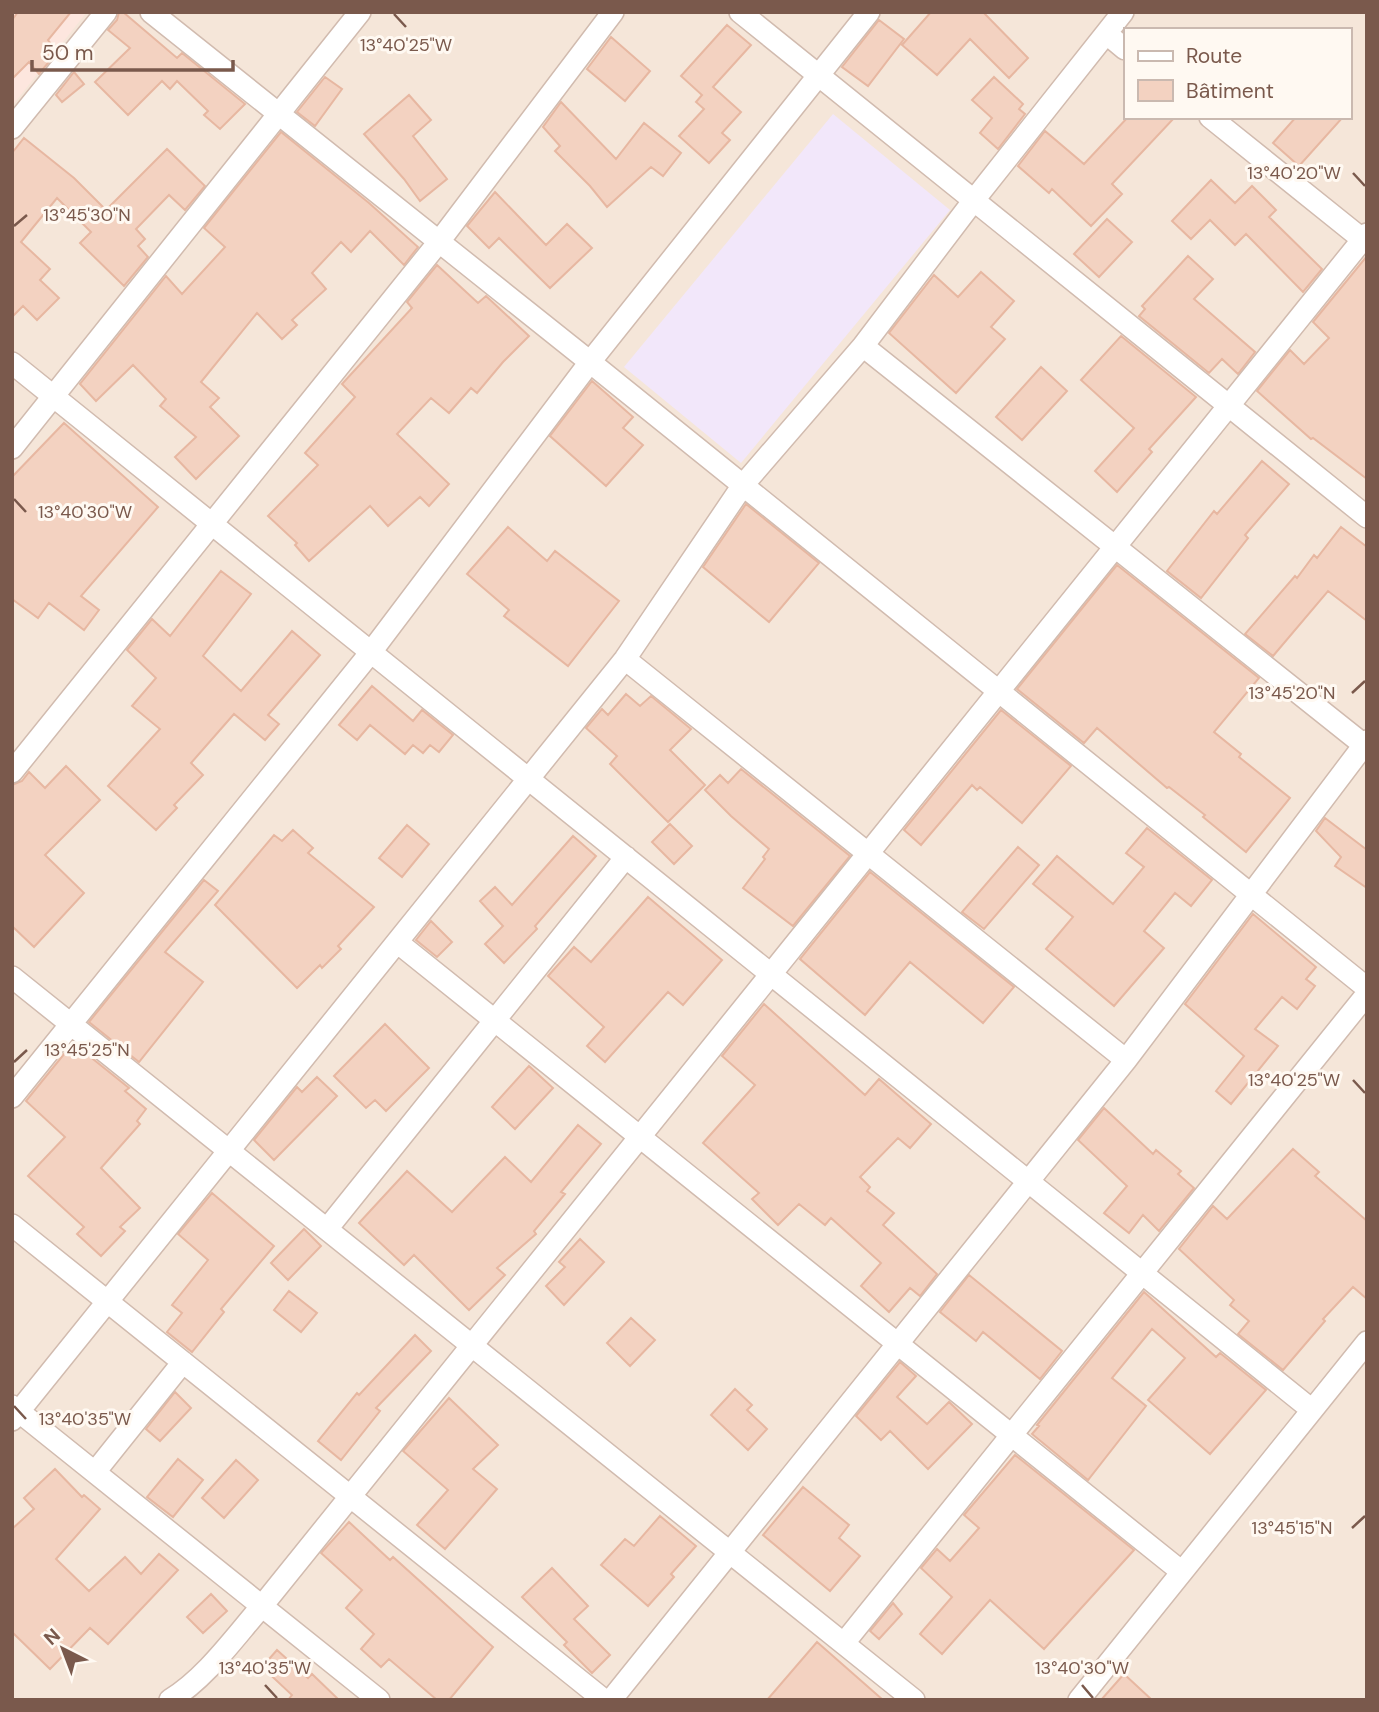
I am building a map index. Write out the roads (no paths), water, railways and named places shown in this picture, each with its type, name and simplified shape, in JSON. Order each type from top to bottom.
[{"type":"street","points":[[12,128],[106,12]]},
{"type":"street","points":[[150,12],[590,362],[1367,988]]},
{"type":"street","points":[[12,448],[360,12]]},
{"type":"street","points":[[12,772],[439,243],[613,12]]},
{"type":"street","points":[[740,12],[1367,517]]},
{"type":"street","points":[[12,1097],[371,652],[590,362],[870,12]]},
{"type":"street","points":[[379,1700],[95,1472],[15,1413],[108,1302],[625,659],[743,485],[863,346],[1123,12]]},
{"type":"street","points":[[1107,34],[1124,48]]},
{"type":"street","points":[[170,1700],[182,1693],[216,1659],[262,1606],[1365,239],[1213,119]]},
{"type":"street","points":[[611,1700],[1126,1060],[1365,743],[863,346]]},
{"type":"street","points":[[12,363],[1312,1410]]},
{"type":"street","points":[[625,659],[1126,1060]]},
{"type":"street","points":[[327,1229],[626,857]]},
{"type":"street","points":[[397,942],[1182,1572]]},
{"type":"street","points":[[12,976],[915,1700]]},
{"type":"street","points":[[844,1643],[1367,994]]},
{"type":"street","points":[[12,1225],[604,1700]]},
{"type":"street","points":[[1079,1700],[1367,1342]]},
{"type":"street","points":[[95,1472],[183,1362]]}]
